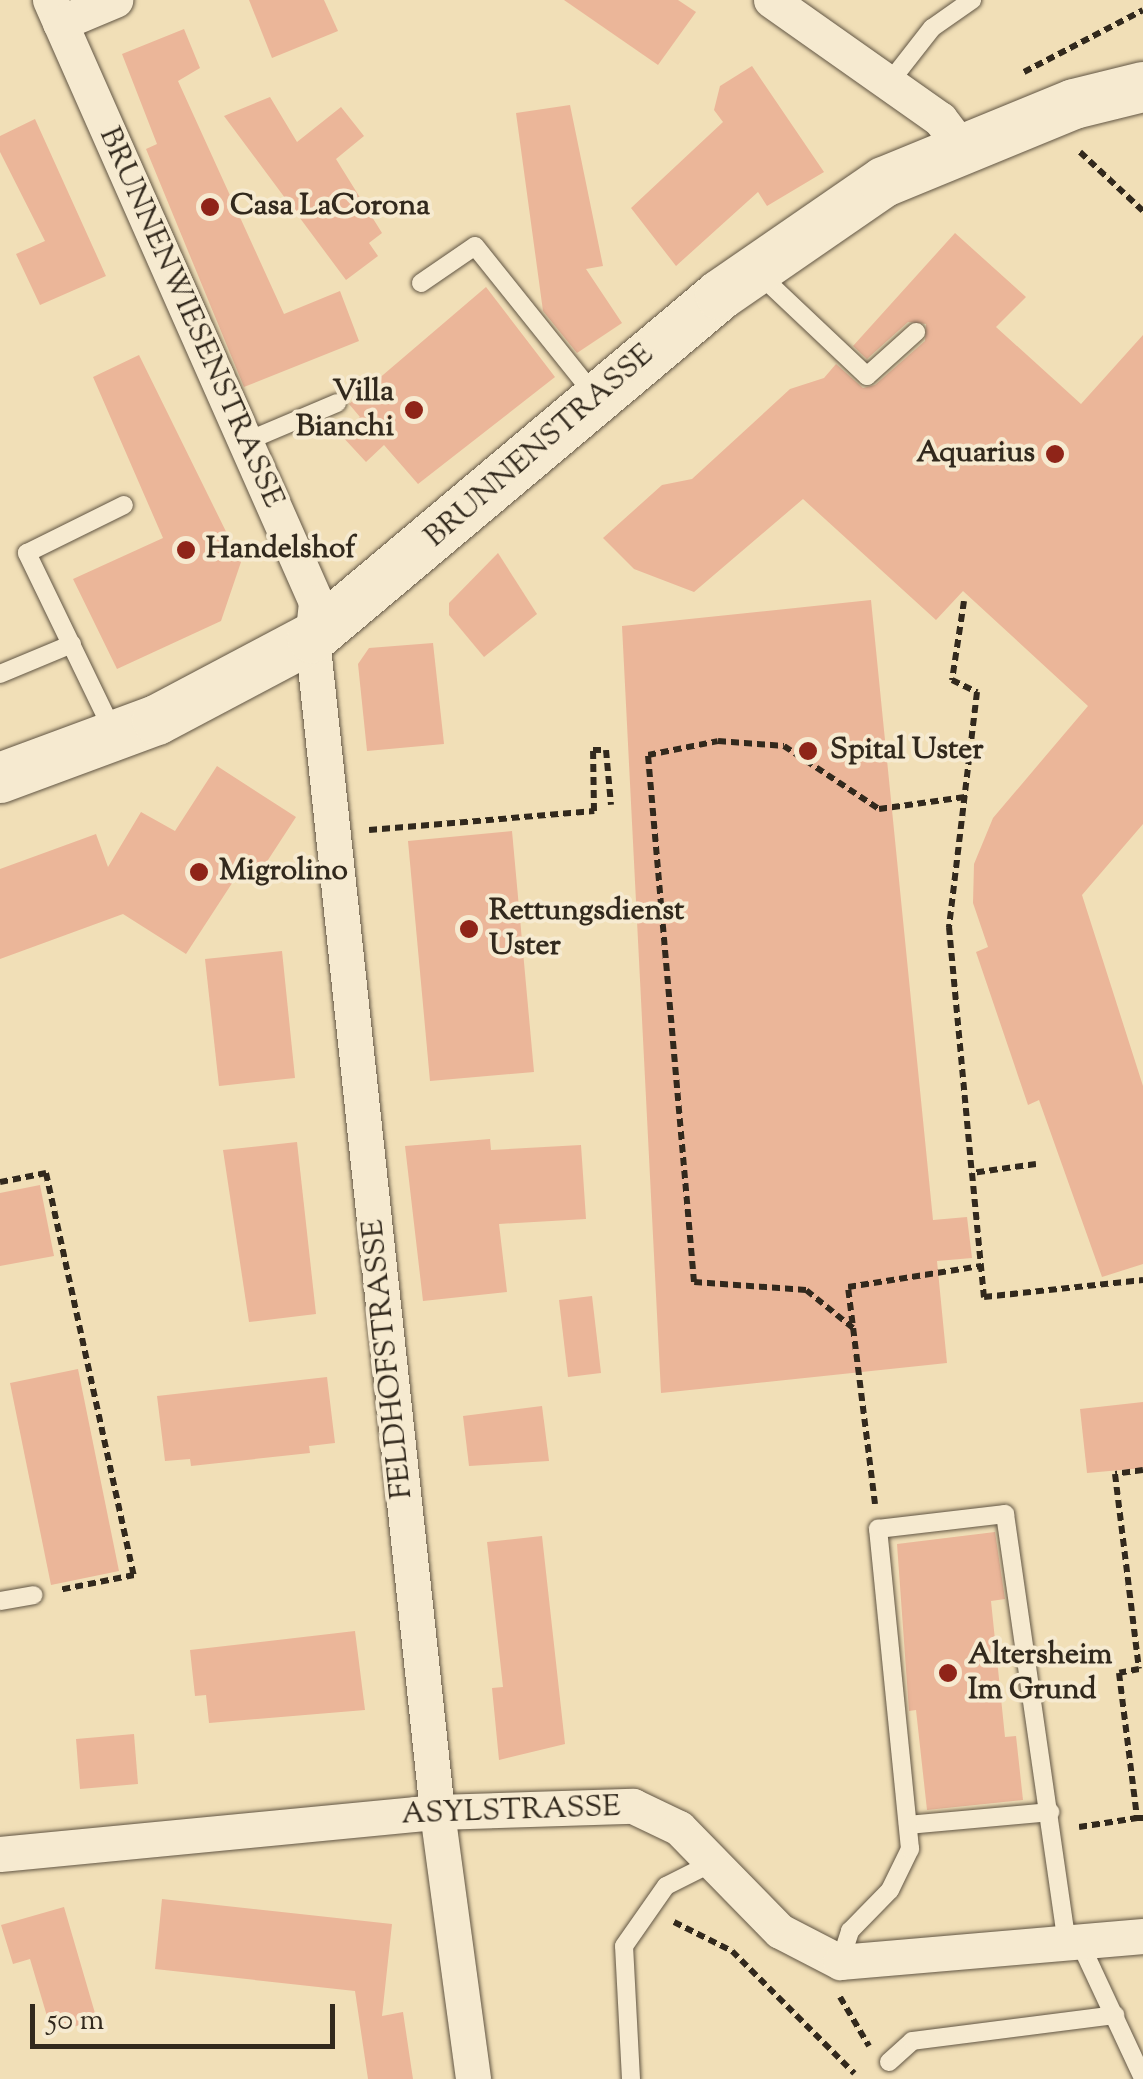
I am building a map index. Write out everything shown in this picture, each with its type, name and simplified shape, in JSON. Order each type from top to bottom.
[{"type":"main road","name":"BRUNNENSTRASSE","points":[[1077,128],[1102,72],[1143,50]]},
{"type":"main road","name":"BRUNNENSTRASSE","points":[[0,778],[116,736],[312,638],[754,269],[884,182],[963,150],[1077,128],[1143,87]]},
{"type":"street","points":[[55,12],[115,0]]},
{"type":"street","points":[[771,0],[940,118],[963,150]]},
{"type":"street","name":"BRUNNENWIESENSTRASSE","points":[[55,12],[316,602],[312,638]]},
{"type":"street","name":"FELDHOFSTRASSE","points":[[312,638],[436,1812],[473,2079]]},
{"type":"street","name":"ASYLSTRASSE","points":[[1,1850],[436,1812],[633,1806],[679,1828],[780,1931],[840,1962]]},
{"type":"street","points":[[840,1962],[1143,1936]]},
{"type":"lane","points":[[889,82],[932,28],[972,0]]},
{"type":"lane","points":[[422,284],[475,246],[597,398]]},
{"type":"lane","points":[[754,269],[867,376],[916,332]]},
{"type":"lane","points":[[245,442],[337,403]]},
{"type":"lane","points":[[116,736],[27,553],[124,505]]},
{"type":"lane","points":[[0,674],[72,644]]},
{"type":"lane","points":[[840,1962],[850,1931],[904,1870],[908,1826],[878,1529],[1005,1514],[1051,1822],[1074,1943],[1115,2015],[1143,2078]]},
{"type":"lane","points":[[0,1602],[33,1595]]},
{"type":"lane","points":[[908,1826],[1051,1822]]},
{"type":"lane","points":[[631,2079],[624,1946],[639,1917],[666,1886],[714,1862]]},
{"type":"lane","points":[[889,2062],[912,2041],[1115,2015]]},
{"type":"path","points":[[1006,81],[1143,10]]},
{"type":"path","points":[[1077,128],[1143,211]]},
{"type":"path","points":[[964,601],[952,680],[976,692],[949,926],[984,1296],[1143,1280]]},
{"type":"path","points":[[852,1328],[806,1290],[694,1282],[648,755],[718,741],[784,746],[879,809],[964,797]]},
{"type":"path","points":[[333,833],[594,811],[593,750],[606,750],[612,806]]},
{"type":"path","points":[[972,1173],[1036,1164]]},
{"type":"path","points":[[0,1182],[46,1172],[134,1575],[33,1595]]},
{"type":"path","points":[[878,1529],[848,1288],[982,1266]]},
{"type":"path","points":[[1051,1822],[1140,1818],[1119,1673],[1139,1670],[1115,1474],[1143,1470]]},
{"type":"path","points":[[639,1917],[685,1923],[732,1950],[854,2073]]},
{"type":"path","points":[[840,1962],[837,1990],[853,2024],[889,2062]]},
{"type":"building","points":[[249,0],[324,0],[338,31],[272,58]]},
{"type":"building","points":[[564,0],[678,0],[696,12],[658,65]]},
{"type":"building","points":[[184,29],[200,68],[178,81],[284,314],[340,291],[359,341],[244,387],[146,149],[157,144],[122,54]]},
{"type":"building","points":[[752,66],[824,172],[767,206],[758,192],[676,266],[631,208],[723,122],[714,110],[720,86]]},
{"type":"building","points":[[270,97],[297,142],[341,107],[364,136],[336,159],[382,233],[369,243],[378,256],[346,280],[224,116]]},
{"type":"building","points":[[570,105],[603,266],[586,269],[622,323],[577,353],[543,311],[516,113]]},
{"type":"building","points":[[35,119],[106,276],[40,305],[16,254],[45,241],[0,152],[0,136]]},
{"type":"building","points":[[955,233],[1026,297],[996,327],[1081,404],[1143,335],[1143,824],[1082,895],[1143,1086],[1143,1264],[1102,1277],[1039,1100],[1028,1105],[976,952],[988,947],[973,903],[974,864],[993,818],[1088,706],[963,591],[936,620],[803,499],[694,592],[634,569],[603,538],[662,485],[692,479],[790,389],[824,378],[836,364],[863,388],[875,385],[925,341],[926,324],[908,322],[867,359],[853,346]]},
{"type":"building","points":[[486,287],[555,377],[418,484],[384,445],[366,462],[340,434],[360,417],[349,404]]},
{"type":"building","name":"Handelshof","points":[[139,355],[241,562],[221,621],[117,669],[73,579],[163,538],[93,377]]},
{"type":"building","points":[[498,553],[537,614],[484,657],[449,615],[449,603]]},
{"type":"building","points":[[871,600],[933,1220],[967,1217],[972,1258],[937,1261],[947,1363],[661,1393],[622,626]]},
{"type":"building","points":[[433,643],[444,744],[367,751],[358,664],[369,648]]},
{"type":"building","points":[[217,766],[296,817],[253,883],[238,874],[186,954],[123,914],[0,959],[0,869],[96,834],[108,867],[141,812],[175,831]]},
{"type":"building","name":"Rettungsdienst Uster","points":[[512,831],[534,1072],[430,1081],[408,841]]},
{"type":"building","points":[[282,951],[295,1078],[219,1086],[205,959]]},
{"type":"building","points":[[490,1139],[491,1150],[581,1145],[586,1219],[499,1224],[507,1292],[423,1301],[405,1146]]},
{"type":"building","points":[[297,1142],[316,1314],[249,1322],[223,1150]]},
{"type":"building","points":[[40,1185],[54,1256],[0,1266],[0,1193]]},
{"type":"building","points":[[592,1296],[601,1373],[568,1377],[559,1300]]},
{"type":"building","points":[[78,1369],[119,1571],[51,1585],[10,1383]]},
{"type":"building","points":[[327,1377],[335,1443],[309,1446],[310,1453],[191,1466],[190,1459],[165,1461],[157,1396]]},
{"type":"building","points":[[1143,1402],[1143,1468],[1087,1473],[1080,1409]]},
{"type":"building","points":[[542,1406],[549,1461],[469,1466],[463,1416]]},
{"type":"building","name":"Altersheim Im Grund","points":[[995,1532],[1005,1599],[991,1601],[1005,1737],[1016,1736],[1023,1800],[927,1810],[916,1710],[909,1711],[897,1544]]},
{"type":"building","points":[[542,1536],[565,1744],[499,1760],[492,1688],[503,1687],[487,1542]]},
{"type":"building","points":[[355,1631],[365,1710],[209,1723],[206,1695],[195,1696],[190,1650]]},
{"type":"building","points":[[134,1734],[138,1784],[80,1789],[76,1739]]},
{"type":"building","points":[[162,1899],[392,1924],[382,2016],[403,2012],[413,2079],[368,2079],[355,1991],[155,1969]]},
{"type":"building","points":[[64,1907],[97,2020],[52,2033],[30,1959],[13,1964],[1,1925]]},
{"type":"place","name":"Casa LaCorona","points":[[210,207]]},
{"type":"place","name":"Villa Bianchi","points":[[414,410]]},
{"type":"place","name":"Aquarius","points":[[1055,454]]},
{"type":"place","name":"Handelshof","points":[[186,550]]},
{"type":"place","name":"Spital Uster","points":[[808,751]]},
{"type":"place","name":"Migrolino","points":[[199,872]]},
{"type":"place","name":"Rettungsdienst Uster","points":[[469,929]]},
{"type":"place","name":"Altersheim Im Grund","points":[[948,1673]]}]
